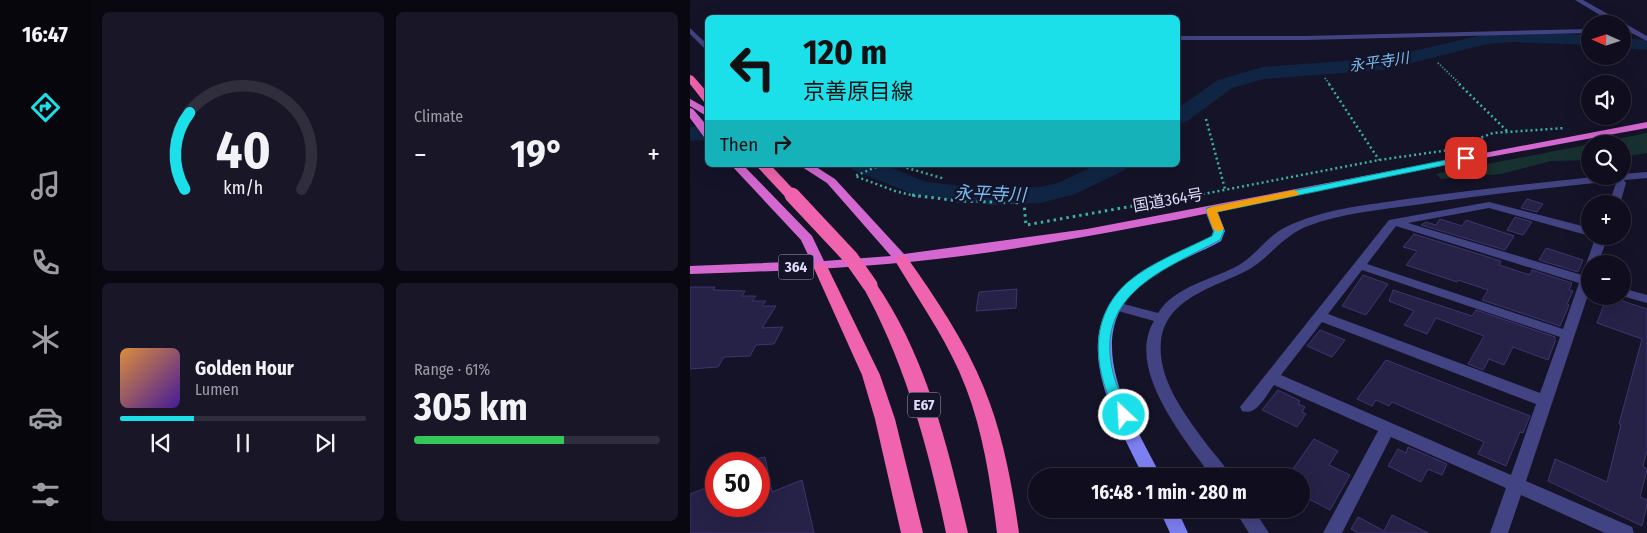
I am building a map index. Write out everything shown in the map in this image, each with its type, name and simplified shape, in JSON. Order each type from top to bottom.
[{"type":"highway","points":[[690,78],[705,96]]},
{"type":"highway","points":[[690,102],[705,112]]},
{"type":"highway","points":[[690,111],[705,132]]},
{"type":"highway","name":"国道364号","points":[[690,270],[820,266],[901,259],[1056,238],[1211,210],[1407,170],[1647,125]]},
{"type":"highway","name":"364","points":[[740,167],[807,239],[820,266]]},
{"type":"highway","name":"E67","points":[[765,167],[851,258],[870,285],[902,343],[916,382],[948,492],[956,533]]},
{"type":"highway","points":[[808,167],[831,181],[901,259],[961,357],[975,387],[987,422],[996,458],[1008,533]]},
{"type":"highway","points":[[820,266],[871,375],[886,419],[912,533]]},
{"type":"main road","points":[[1149,468],[1108,375],[1104,358],[1104,339],[1107,325],[1116,306],[1132,286],[1150,272],[1217,238],[1219,231],[1211,210]]},
{"type":"main road","points":[[1172,518],[1179,533]]},
{"type":"street","points":[[1578,0],[1605,15]]},
{"type":"street","points":[[1631,30],[1647,30]]},
{"type":"street","points":[[1631,30],[1647,39]]},
{"type":"street","points":[[1180,38],[1305,38],[1581,31]]},
{"type":"street","points":[[693,32],[705,46]]},
{"type":"street","points":[[1631,177],[1647,175]]},
{"type":"street","points":[[1216,468],[1162,390],[1154,358],[1154,340],[1160,318],[1176,302],[1196,288],[1243,268],[1258,258],[1272,242],[1289,231],[1340,212],[1470,193],[1581,182]]},
{"type":"street","points":[[1248,407],[1393,222],[1489,205],[1581,230]]},
{"type":"street","points":[[1393,222],[1581,275]]},
{"type":"street","points":[[1359,265],[1567,335]]},
{"type":"street","points":[[1631,295],[1647,299]]},
{"type":"street","points":[[1499,533],[1581,298]]},
{"type":"street","points":[[1116,306],[1160,318]]},
{"type":"street","points":[[1319,316],[1545,401]]},
{"type":"street","points":[[1271,377],[1625,533]]},
{"type":"street","points":[[1332,533],[1388,428]]},
{"type":"street","points":[[1249,518],[1260,533]]},
{"type":"path","points":[[1438,63],[1508,131]]},
{"type":"path","points":[[1325,78],[1379,160]]},
{"type":"path","points":[[1206,119],[1226,189]]},
{"type":"path","points":[[876,167],[855,176],[868,183],[910,195],[941,200],[1024,203],[1026,225],[1123,209],[1379,160],[1449,150],[1494,133],[1573,127]]},
{"type":"path","points":[[904,167],[945,179]]},
{"type":"green space","points":[[1647,133],[1647,153],[1631,156],[1631,136]]},
{"type":"green space","points":[[1581,146],[1581,160],[1551,161],[1501,174],[1441,179],[1436,174]]},
{"type":"building","points":[[1527,199],[1543,204],[1537,212],[1521,208]]},
{"type":"building","points":[[1515,217],[1532,222],[1523,235],[1507,230]]},
{"type":"building","points":[[1440,219],[1462,226],[1466,220],[1514,236],[1505,250],[1421,225],[1426,222],[1436,225]]},
{"type":"building","points":[[1414,234],[1501,261],[1499,265],[1530,275],[1532,270],[1572,283],[1569,290],[1573,291],[1560,326],[1482,300],[1488,290],[1406,265],[1417,251],[1403,247]]},
{"type":"building","points":[[1546,248],[1581,259],[1581,265],[1578,272],[1539,260]]},
{"type":"building","points":[[1363,275],[1388,284],[1366,315],[1342,306]]},
{"type":"building","points":[[690,287],[715,287],[713,290],[745,291],[742,296],[756,296],[752,301],[766,301],[762,306],[776,306],[762,328],[783,327],[774,344],[756,345],[750,356],[724,357],[718,367],[690,369]]},
{"type":"building","points":[[1017,289],[1016,308],[976,311],[979,292]]},
{"type":"building","points":[[1393,290],[1472,316],[1476,310],[1555,337],[1555,342],[1548,360],[1513,347],[1504,365],[1489,359],[1483,370],[1468,364],[1484,336],[1436,318],[1427,334],[1404,325],[1414,311],[1389,301]]},
{"type":"building","points":[[1631,304],[1647,309],[1647,450],[1643,466],[1647,470],[1640,497],[1647,500],[1647,505],[1642,526],[1548,481],[1555,459],[1607,482],[1621,425],[1619,424],[1642,339],[1597,323],[1604,305]]},
{"type":"building","points":[[1320,330],[1345,340],[1332,357],[1307,346]]},
{"type":"building","points":[[1386,360],[1530,416],[1523,433],[1520,432],[1506,466],[1478,454],[1484,442],[1392,402],[1389,406],[1376,400],[1372,406],[1357,399]]},
{"type":"building","points":[[1278,390],[1300,401],[1298,404],[1305,407],[1302,412],[1306,414],[1297,427],[1262,410]]},
{"type":"building","points":[[1314,439],[1338,451],[1329,465],[1350,475],[1330,510],[1310,500],[1310,468],[1294,468]]},
{"type":"building","points":[[1408,447],[1447,464],[1442,475],[1428,469],[1421,482],[1388,466],[1398,449],[1406,453]]},
{"type":"building","points":[[802,480],[814,533],[690,533],[690,494],[705,488],[705,517],[770,517],[770,482],[772,492]]},
{"type":"building","points":[[1392,515],[1428,533],[1358,533],[1351,529],[1358,517],[1384,531]]},
{"type":"waterway","name":"永平寺川","points":[[1180,116],[1225,84],[1263,73],[1383,64],[1487,39],[1512,37],[1581,40]]},
{"type":"waterway","name":"永平寺川","points":[[1631,44],[1647,45]]},
{"type":"waterway","name":"永平寺川","points":[[690,134],[705,133]]},
{"type":"waterway","name":"永平寺川","points":[[867,167],[922,189],[990,197],[1040,195],[1066,189],[1112,167]]},
{"type":"slow traffic","points":[[1218,229],[1211,210],[1294,193]]},
{"type":"route","points":[[1124,415],[1110,384],[1104,358],[1104,339],[1107,325],[1116,306],[1132,286],[1150,272],[1217,238],[1219,231],[1211,210],[1466,158]]}]
